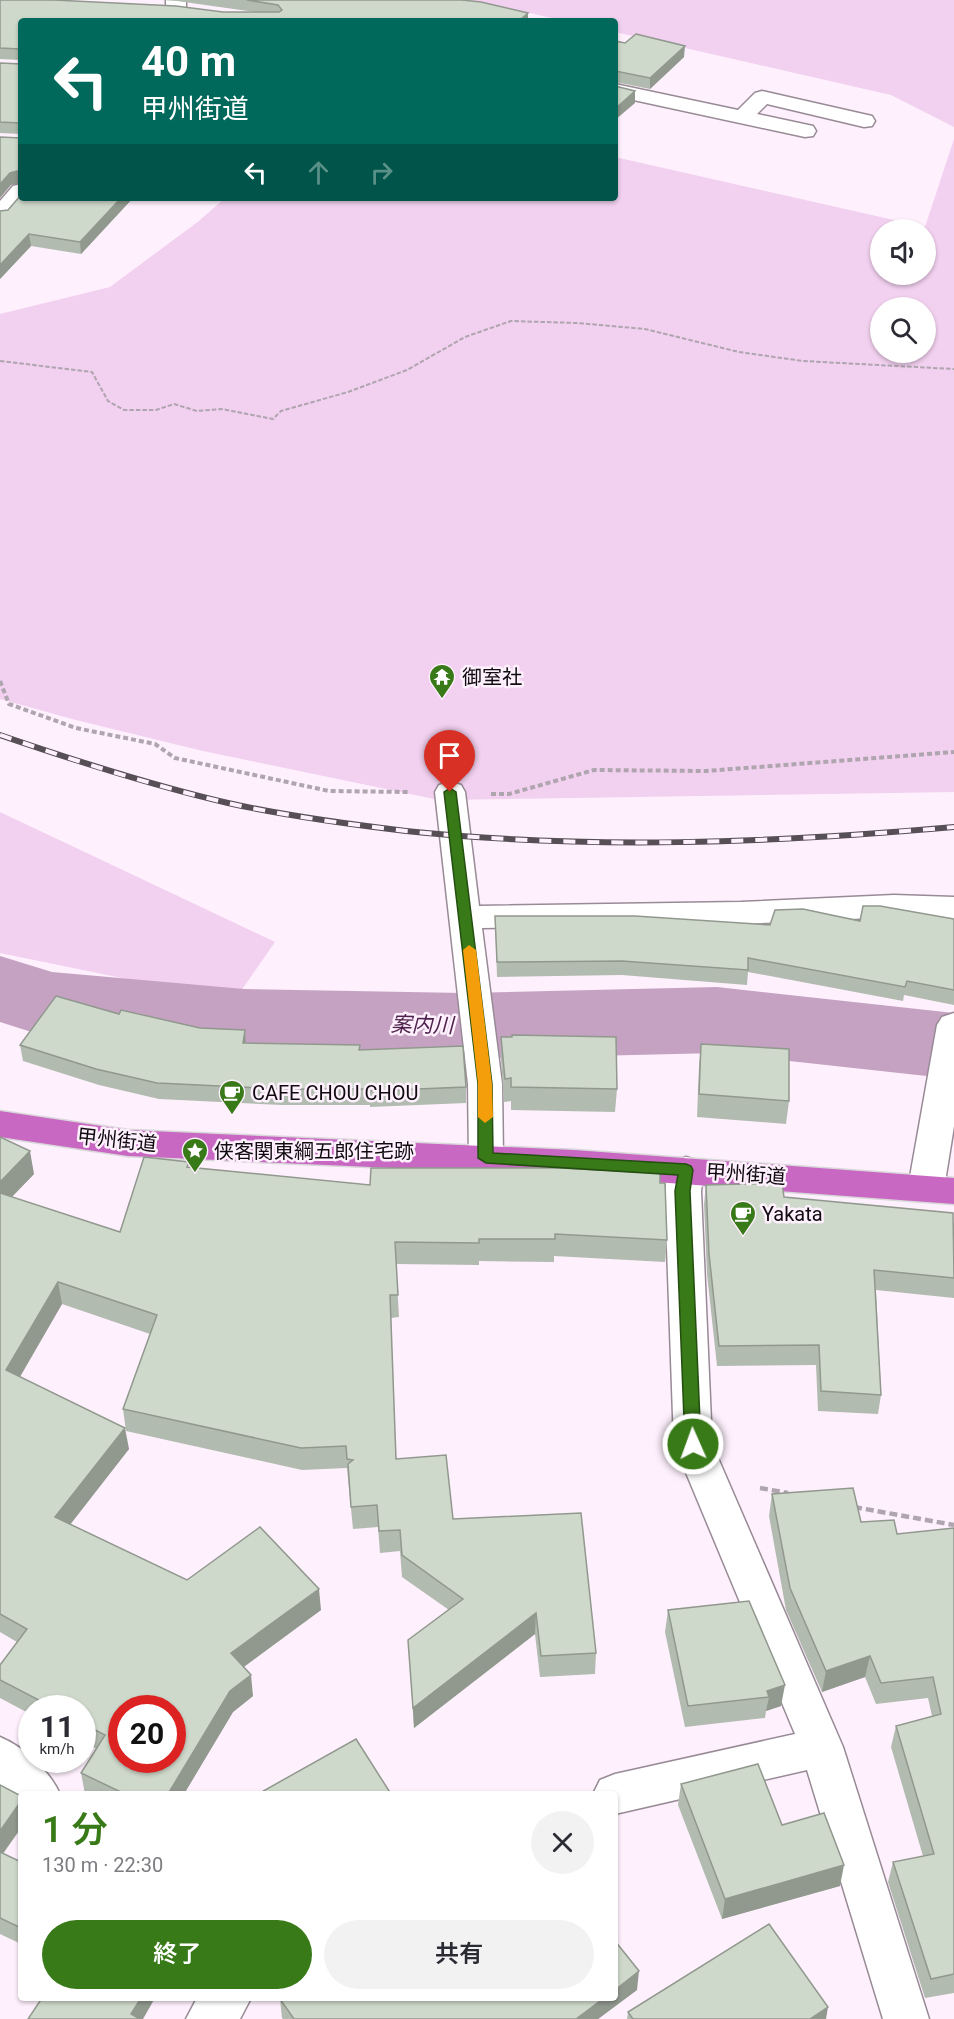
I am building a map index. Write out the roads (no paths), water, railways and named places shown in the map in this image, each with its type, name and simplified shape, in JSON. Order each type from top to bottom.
[{"type":"highway","name":"甲州街道","points":[[0,1124],[128,1143],[486,1158],[940,1189]]},
{"type":"street","points":[[153,8],[200,12]]},
{"type":"street","points":[[618,91],[805,131]]},
{"type":"street","points":[[742,118],[762,97],[864,121]]},
{"type":"street","points":[[0,215],[18,194]]},
{"type":"street","points":[[450,792],[485,1084],[486,1158]]},
{"type":"street","points":[[466,917],[741,913],[894,906],[954,908]]},
{"type":"street","points":[[940,1189],[943,1079],[954,1025]]},
{"type":"street","points":[[686,1170],[683,1191],[693,1444],[710,1478],[822,1747],[887,1964],[906,2019]]},
{"type":"street","points":[[618,1793],[822,1747]]},
{"type":"street","points":[[0,1757],[35,1791]]},
{"type":"street","points":[[209,2019],[225,2001]]},
{"type":"waterway","name":"案内川","points":[[0,988],[44,1004],[244,1022],[464,1026],[717,1020],[954,1046]]},
{"type":"railway","points":[[0,735],[113,772],[228,803],[272,812],[406,831],[543,841],[680,842],[817,837],[954,827]]},
{"type":"place","name":"御室社","points":[[442,700]]},
{"type":"place","name":"CAFE CHOU CHOU","points":[[232,1116]]},
{"type":"place","name":"侠客関東綱五郎住宅跡","points":[[195,1174]]},
{"type":"place","name":"Yakata","points":[[743,1237]]}]
